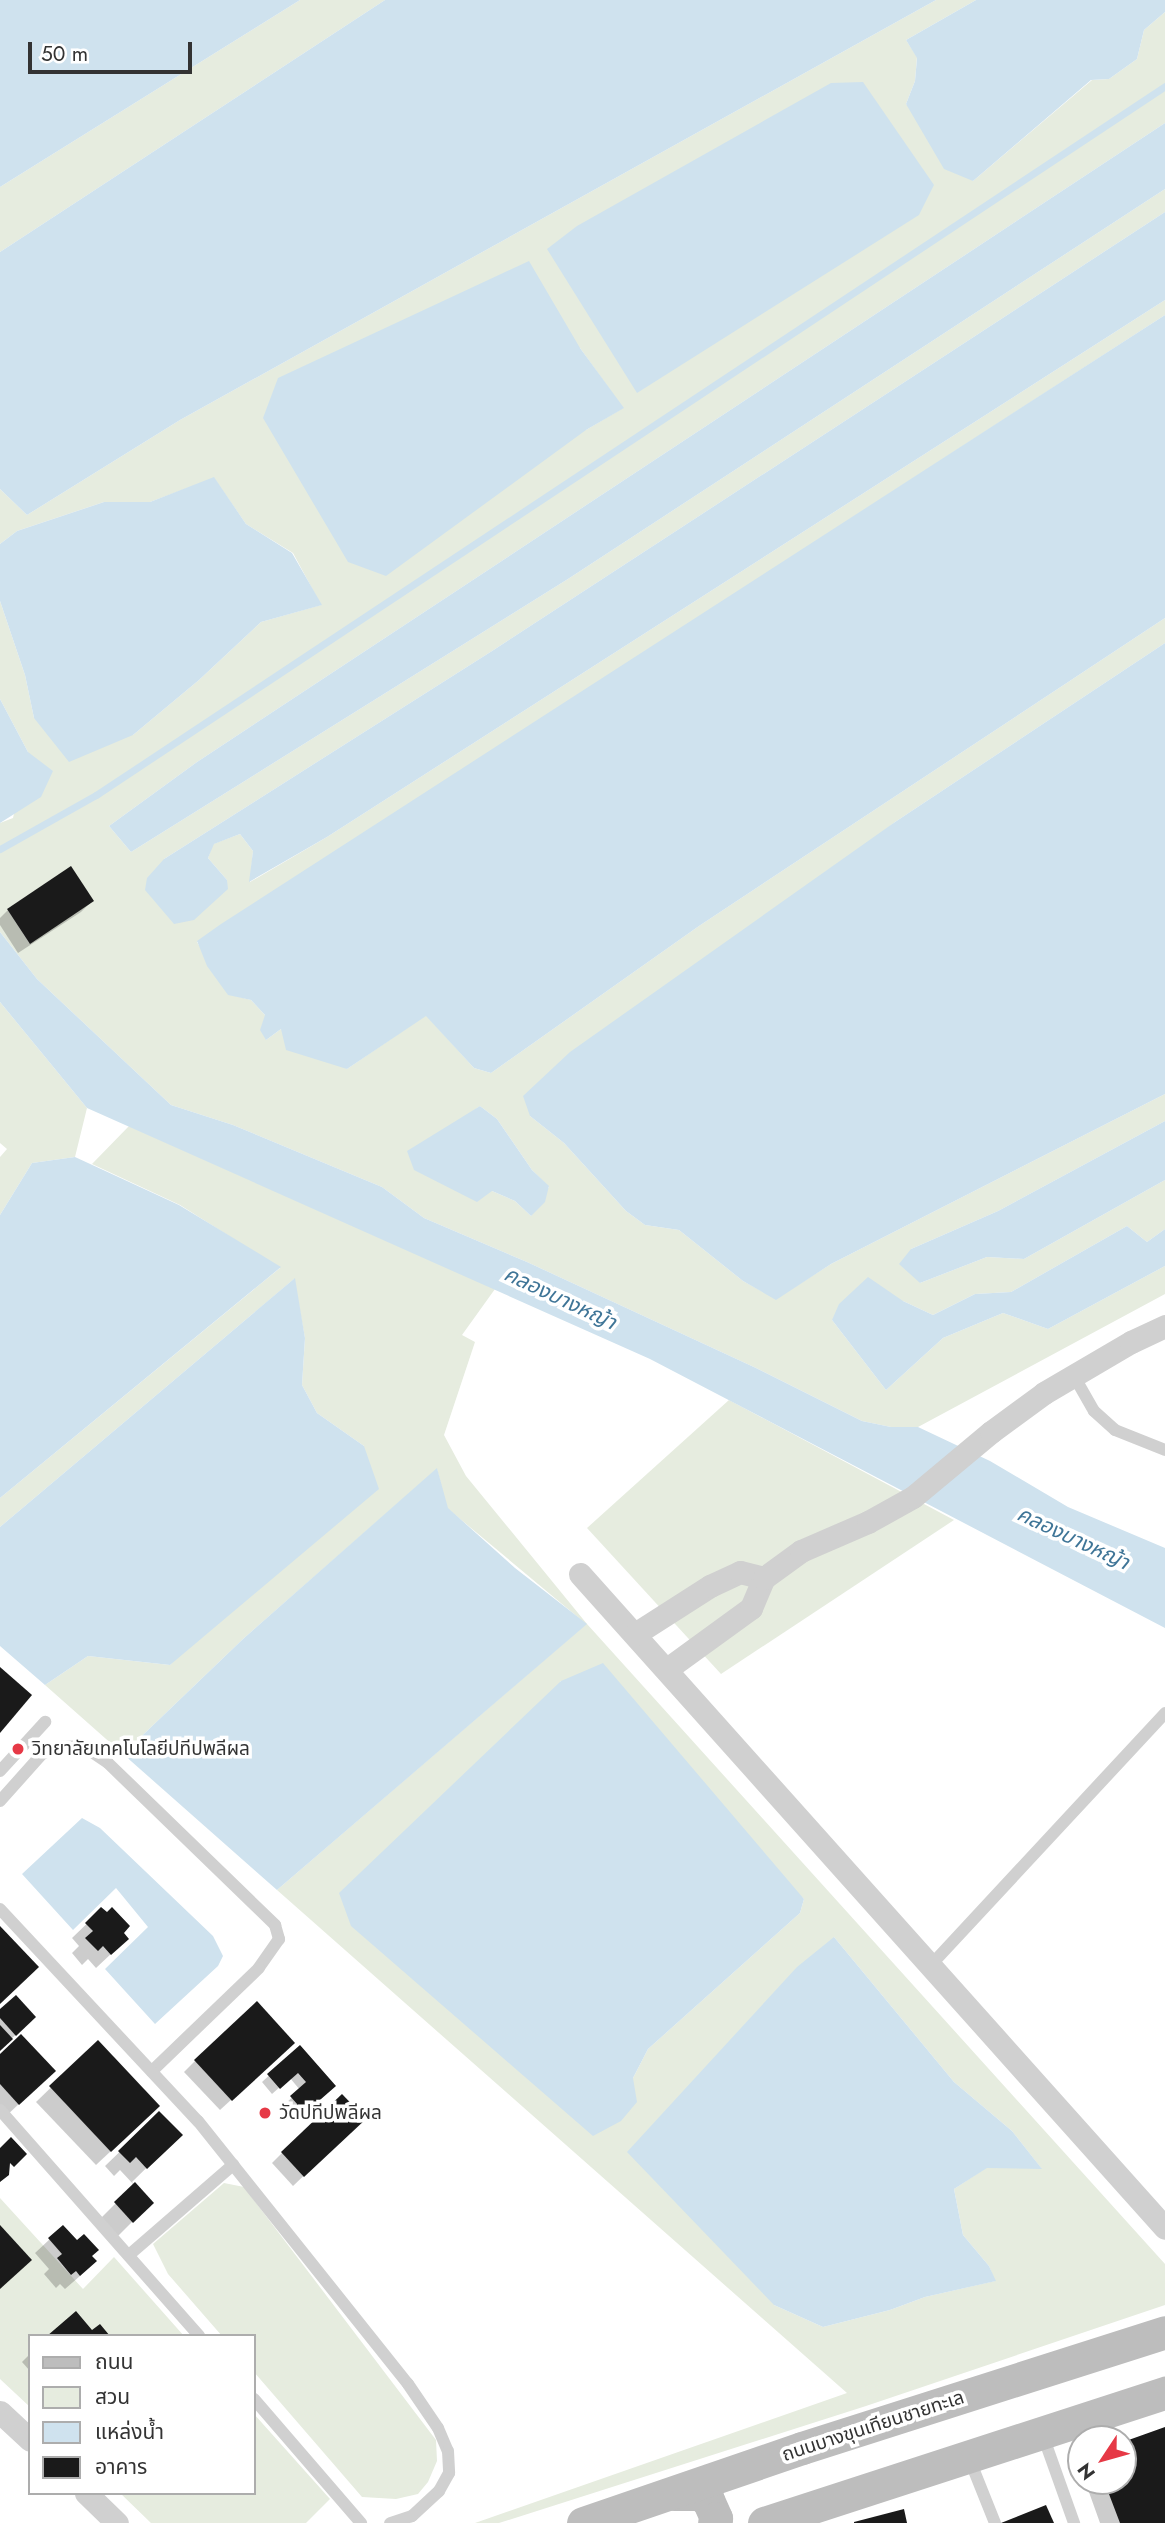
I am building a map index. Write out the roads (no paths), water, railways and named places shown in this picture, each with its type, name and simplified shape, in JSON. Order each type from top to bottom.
[{"type":"main road","name":"ถนนบางขุนเทียนชายทะเล","points":[[583,2523],[802,2448],[1165,2332]]},
{"type":"main road","points":[[764,2523],[1165,2393]]},
{"type":"main road","points":[[674,2494],[699,2494],[708,2500],[716,2518],[714,2523]]},
{"type":"street","points":[[667,1669],[751,1608],[764,1578],[802,1551],[913,1497],[991,1432],[1044,1393],[1165,1326]]},
{"type":"street","points":[[635,1634],[710,1586],[740,1572],[764,1578]]},
{"type":"street","points":[[580,1574],[1165,2228]]},
{"type":"street","points":[[0,2412],[28,2438]]},
{"type":"street","points":[[88,2495],[117,2523]]},
{"type":"lane","points":[[1074,1376],[1094,1411],[1115,1430],[1165,1450]]},
{"type":"lane","points":[[931,1965],[1163,1719]]},
{"type":"lane","points":[[0,1771],[46,1722]]},
{"type":"lane","points":[[0,1801],[42,1754],[59,1746],[83,1746],[108,1762],[275,1925],[279,1939],[267,1959],[152,2071]]},
{"type":"lane","points":[[0,1909],[152,2071],[233,2165],[408,2384],[438,2428],[448,2451],[449,2473],[439,2491],[412,2516],[390,2523]]},
{"type":"lane","points":[[0,2110],[197,2334]]},
{"type":"lane","points":[[129,2255],[233,2165]]},
{"type":"lane","points":[[256,2401],[361,2523]]},
{"type":"lane","points":[[1042,2433],[1074,2523]]},
{"type":"lane","points":[[968,2455],[995,2523]]},
{"type":"water","points":[[0,0],[300,0],[0,187]]},
{"type":"water","points":[[385,0],[936,0],[180,420],[27,515],[0,489],[0,252]]},
{"type":"water","points":[[976,0],[1165,0],[1165,12],[1144,30],[1137,59],[1109,79],[1091,80],[973,181],[944,169],[906,104],[915,81],[917,58],[906,40]]},
{"type":"water","points":[[863,82],[934,185],[919,215],[637,393],[547,249],[577,226],[831,83]]},
{"type":"water","points":[[1165,123],[1165,189],[568,579],[131,852],[109,826],[197,762]]},
{"type":"water","points":[[1165,212],[1165,300],[327,837],[249,882],[253,851],[240,834],[214,844],[208,858],[227,880],[228,889],[194,920],[174,924],[145,890],[147,878],[164,859],[492,651]]},
{"type":"water","points":[[529,261],[580,348],[624,408],[586,430],[386,576],[348,562],[263,418],[278,378]]},
{"type":"water","points":[[1165,315],[1165,618],[699,926],[491,1073],[474,1068],[426,1016],[347,1069],[286,1050],[281,1029],[266,1040],[260,1030],[265,1015],[251,1000],[228,995],[207,966],[197,941],[221,924]]},
{"type":"water","points":[[214,477],[246,524],[292,553],[322,605],[261,622],[199,680],[133,735],[69,762],[34,718],[25,675],[0,601],[0,544],[17,531],[104,502],[150,502]]},
{"type":"water","points":[[1165,643],[1165,1094],[831,1264],[776,1300],[743,1281],[679,1230],[645,1225],[626,1211],[564,1143],[530,1116],[523,1096],[570,1052],[895,822]]},
{"type":"water","points":[[0,699],[28,752],[53,771],[41,797],[0,823]]},
{"type":"water","name":"คลองบางหญ้า","points":[[0,932],[37,979],[171,1105],[233,1125],[382,1187],[424,1218],[527,1262],[756,1368],[862,1421],[891,1427],[918,1427],[990,1461],[1068,1507],[1165,1548],[1165,1628],[650,1359],[87,1108],[0,1002]]},
{"type":"water","points":[[480,1106],[497,1119],[532,1170],[549,1186],[545,1202],[531,1216],[515,1201],[492,1191],[477,1202],[414,1170],[407,1151]]},
{"type":"water","points":[[1165,1121],[1165,1180],[1024,1259],[987,1257],[920,1283],[899,1264],[911,1249],[998,1211]]},
{"type":"water","points":[[75,1157],[179,1205],[281,1267],[0,1498],[0,1215],[32,1163]]},
{"type":"water","points":[[1127,1226],[1147,1242],[1165,1229],[1165,1266],[1048,1329],[1003,1313],[943,1338],[886,1390],[832,1320],[839,1304],[868,1277],[903,1301],[933,1315],[975,1294],[1011,1292]]},
{"type":"water","points":[[295,1278],[305,1338],[302,1385],[317,1413],[364,1446],[379,1489],[170,1665],[88,1656],[45,1685],[0,1646],[0,1527]]},
{"type":"water","points":[[437,1468],[448,1508],[515,1568],[587,1624],[277,1890],[123,1754],[243,1639]]},
{"type":"water","points":[[603,1663],[804,1899],[800,1913],[648,2049],[633,2078],[637,2102],[621,2121],[593,2136],[351,1926],[339,1893],[561,1681]]},
{"type":"water","points":[[82,1818],[100,1828],[213,1936],[223,1956],[218,1966],[155,2024],[105,1969],[148,1927],[116,1888],[73,1930],[22,1874]]},
{"type":"water","points":[[834,1937],[954,2082],[1012,2131],[1042,2169],[987,2168],[954,2189],[963,2235],[989,2266],[996,2281],[925,2297],[890,2310],[823,2327],[774,2305],[627,2152],[797,1967]]},
{"type":"waterway","points":[[0,849],[96,795],[1165,86]]},
{"type":"place","name":"วิทยาลัยเทคโนโลยีปทีปพลีผล","points":[[18,1749]]},
{"type":"place","name":"วัดปทีปพลีผล","points":[[265,2113]]}]
